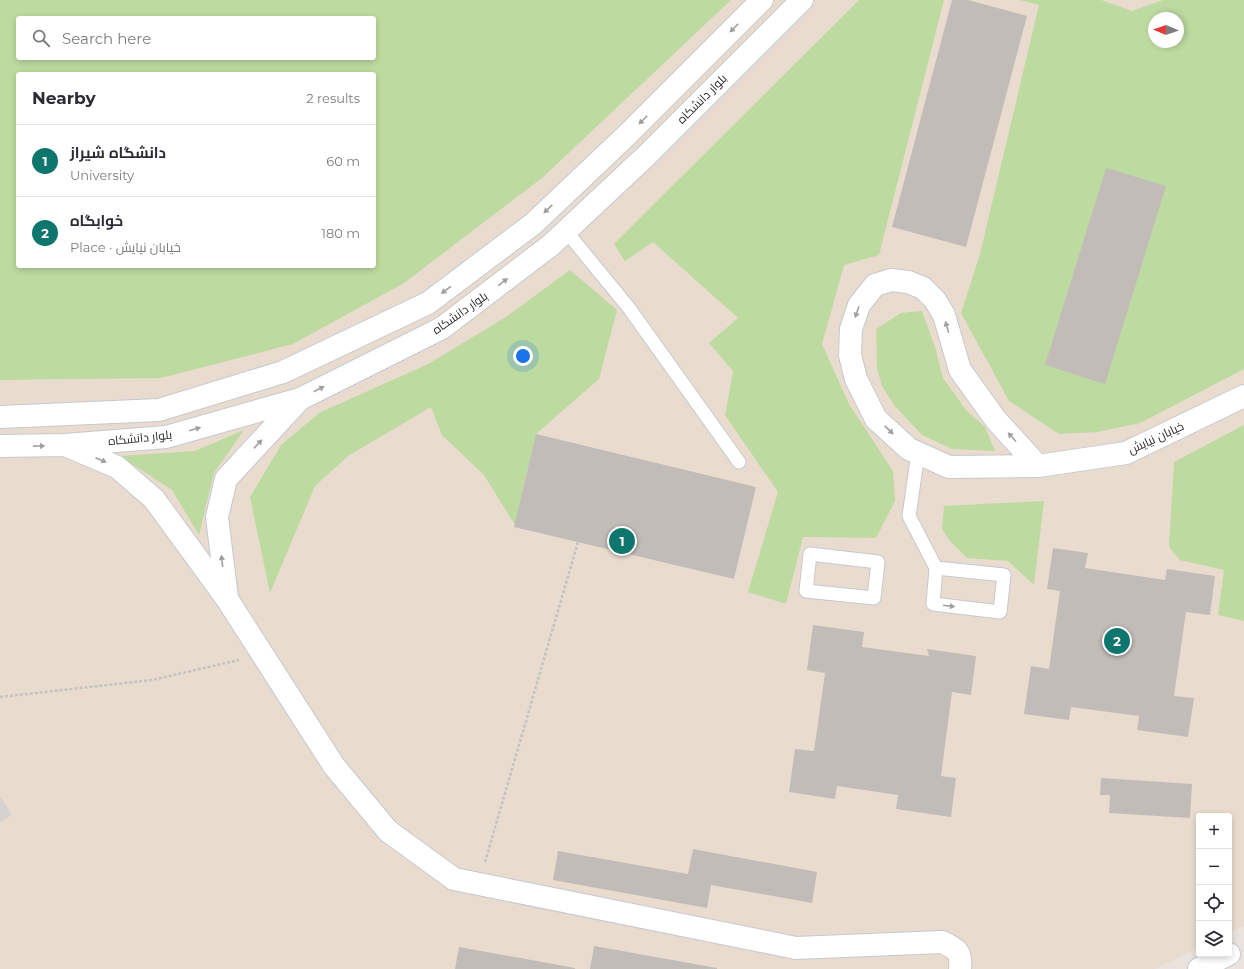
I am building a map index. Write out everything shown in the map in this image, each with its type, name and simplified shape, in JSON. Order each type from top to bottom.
[{"type":"street","points":[[0,417],[159,410],[283,372],[428,304],[532,224],[628,134],[762,0]]},
{"type":"street","name":"بلوار دانشکاه","points":[[0,446],[65,445],[166,438],[300,399],[442,328],[551,246],[648,154],[802,0]]},
{"type":"street","name":"خیابان نیایش","points":[[1038,466],[996,420],[960,370],[944,315],[936,300],[923,288],[908,282],[891,280],[874,285],[860,305],[851,329],[850,355],[856,379],[876,419],[909,449],[949,467],[1038,466],[1126,453],[1244,396]]},
{"type":"street","points":[[227,599],[217,517],[226,479],[300,399]]},
{"type":"street","points":[[65,445],[117,467],[154,499],[227,599],[334,766],[388,831],[454,879],[796,948],[942,942],[954,947],[961,959],[960,969]]},
{"type":"street","points":[[1232,952],[1244,946]]},
{"type":"street","points":[[1199,969],[1223,957]]},
{"type":"lane","points":[[566,231],[629,308],[739,462]]},
{"type":"lane","points":[[918,453],[909,516],[936,568],[933,604],[1000,612],[1004,575],[936,568]]},
{"type":"lane","points":[[810,554],[878,562],[874,598],[806,591],[810,554]]},
{"type":"path","points":[[479,884],[578,542]]},
{"type":"path","points":[[0,697],[152,680],[263,655]]},
{"type":"shaded area","points":[[0,0],[1244,0],[1244,926],[1232,932],[1232,813],[1196,813],[1196,949],[1155,969],[0,969]]},
{"type":"shaded area","points":[[0,796],[12,815],[0,822]]},
{"type":"green space","points":[[0,0],[731,0],[542,178],[404,283],[293,344],[161,378],[0,380]]},
{"type":"green space","points":[[859,0],[944,0],[879,255],[844,265],[822,344],[849,404],[893,471],[895,501],[876,538],[803,537],[786,604],[748,592],[778,492],[725,415],[733,371],[709,343],[738,318],[653,242],[625,261],[614,244]]},
{"type":"green space","points":[[1020,0],[1101,0],[1132,11],[1163,0],[1244,0],[1244,369],[1140,423],[1097,432],[1059,434],[1009,401],[961,313],[980,254],[1039,5]]},
{"type":"green space","points":[[570,270],[617,310],[599,379],[536,434],[515,525],[484,475],[442,435],[431,407],[348,456],[315,486],[270,593],[250,497],[281,445],[319,413],[428,364],[506,317]]},
{"type":"green space","points":[[922,311],[936,350],[943,378],[966,410],[985,427],[995,451],[952,449],[922,435],[894,405],[882,386],[877,368],[876,329],[901,313]]},
{"type":"green space","points":[[1244,425],[1244,621],[1218,615],[1224,570],[1180,560],[1169,547],[1174,462]]},
{"type":"green space","points":[[244,430],[214,473],[199,535],[172,490],[120,456],[195,451]]},
{"type":"green space","points":[[1044,501],[1034,585],[1008,561],[967,558],[949,540],[942,529],[944,506]]},
{"type":"building","points":[[952,0],[968,0],[1027,16],[966,247],[892,227]]},
{"type":"building","points":[[1106,168],[1166,186],[1105,384],[1045,365]]},
{"type":"building","points":[[536,434],[756,487],[734,579],[514,527]]},
{"type":"building","points":[[1053,548],[1088,553],[1085,568],[1165,580],[1167,569],[1215,576],[1210,615],[1186,612],[1174,696],[1194,698],[1188,737],[1137,730],[1139,716],[1071,707],[1069,720],[1024,714],[1031,666],[1049,669],[1060,591],[1047,589]]},
{"type":"building","points":[[813,625],[864,632],[862,647],[929,656],[927,649],[976,656],[971,695],[952,692],[941,776],[956,778],[951,817],[896,809],[898,795],[837,786],[835,799],[789,792],[795,749],[814,751],[825,673],[807,670]]},
{"type":"building","points":[[1101,778],[1192,784],[1190,818],[1109,813],[1110,795],[1100,795]]},
{"type":"building","points":[[693,849],[817,872],[812,903],[711,885],[707,908],[553,880],[558,851],[688,874]]},
{"type":"building","points":[[594,946],[717,968],[717,969],[590,969]]},
{"type":"building","points":[[459,947],[575,968],[575,969],[455,969]]},
{"type":"place","name":"دانشگاه شیراز","points":[[622,541]]},
{"type":"place","name":"خوابگاه","points":[[1117,641]]}]
